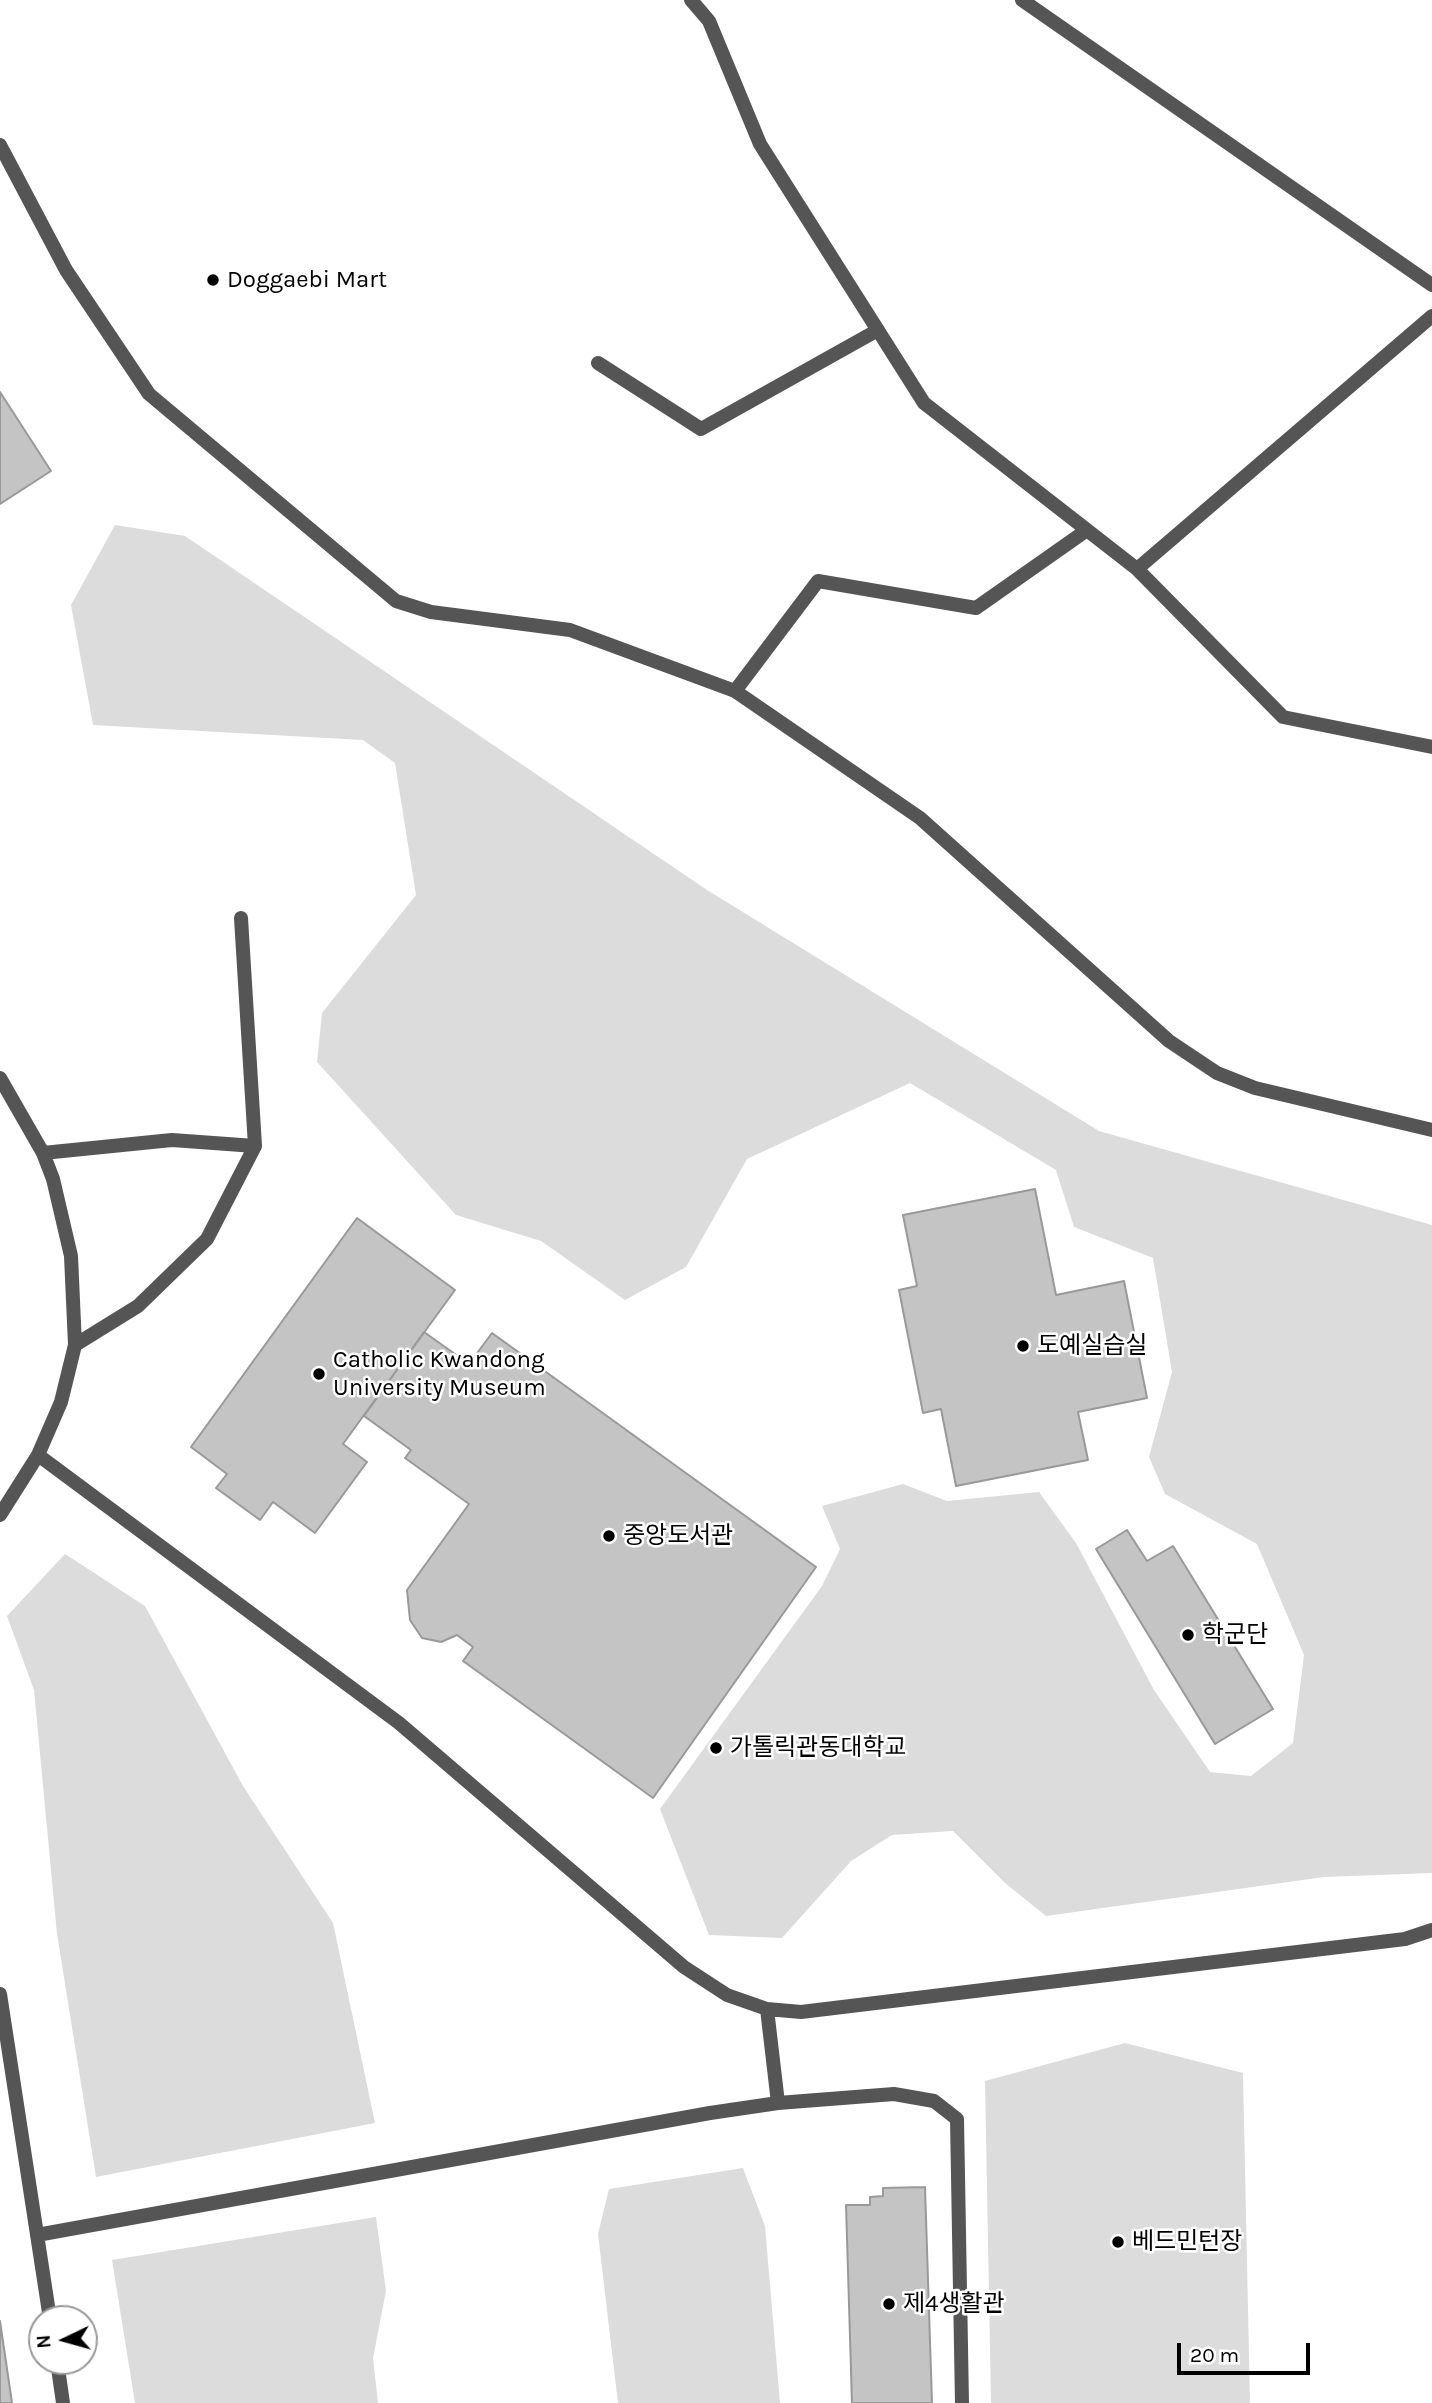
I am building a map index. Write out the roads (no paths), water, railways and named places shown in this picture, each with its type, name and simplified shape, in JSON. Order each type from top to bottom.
[{"type":"street","points":[[691,0],[709,21],[760,144],[924,403],[1137,569],[1283,717],[1432,747]]},
{"type":"street","points":[[1022,0],[1432,285]]},
{"type":"street","points":[[0,145],[66,270],[149,394],[396,601],[431,612],[570,629],[735,691],[920,818],[1169,1041],[1217,1073],[1255,1088],[1432,1130]]},
{"type":"street","points":[[1137,569],[1432,316]]},
{"type":"street","points":[[598,363],[701,429],[878,330]]},
{"type":"street","points":[[735,691],[818,581],[976,608],[1087,530]]},
{"type":"street","points":[[75,1345],[138,1306],[207,1239],[255,1146],[241,918]]},
{"type":"street","points":[[0,1078],[43,1153],[53,1180],[71,1256],[75,1345],[61,1402],[38,1455],[0,1515]]},
{"type":"street","points":[[43,1153],[173,1140],[255,1146]]},
{"type":"street","points":[[38,1455],[399,1723],[684,1967],[727,1995],[767,2009],[801,2012],[1405,1939],[1432,1930]]},
{"type":"street","points":[[0,1994],[48,2305]]},
{"type":"street","points":[[767,2009],[778,2103]]},
{"type":"street","points":[[37,2235],[710,2113],[778,2103],[894,2094],[934,2101],[957,2119],[962,2403]]},
{"type":"street","points":[[59,2375],[63,2403]]},
{"type":"place","name":"Doggaebi Mart","points":[[213,280]]},
{"type":"place","name":"도예실습실","points":[[1023,1346]]},
{"type":"place","name":"Catholic Kwandong University Museum","points":[[319,1374]]},
{"type":"place","name":"중앙도서관","points":[[609,1536]]},
{"type":"place","name":"학군단","points":[[1188,1635]]},
{"type":"place","name":"가톨릭관동대학교","points":[[716,1748]]},
{"type":"place","name":"베드민턴장","points":[[1118,2242]]},
{"type":"place","name":"제4생활관","points":[[889,2304]]}]
